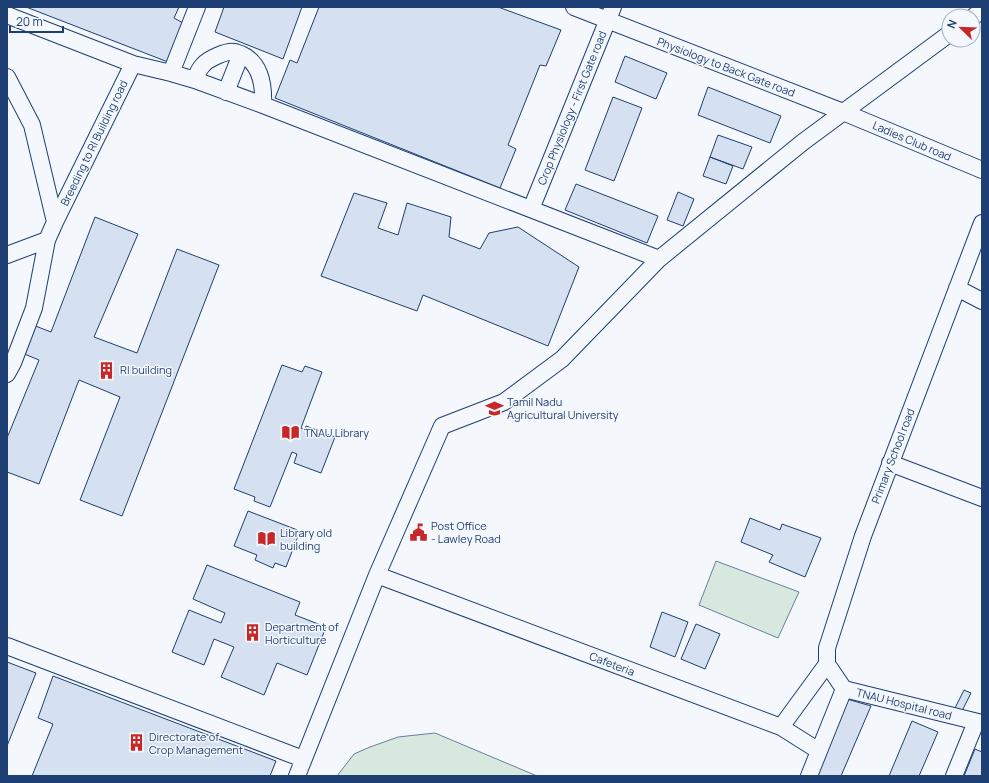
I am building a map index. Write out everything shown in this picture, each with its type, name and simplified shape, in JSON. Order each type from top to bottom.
[{"type":"street","points":[[171,73],[197,7]]},
{"type":"street","name":"Physiology to Back Gate road","points":[[574,7],[611,14],[843,112]]},
{"type":"street","name":"Crop Physiology - First Gate road","points":[[531,208],[611,14]]},
{"type":"street","points":[[7,15],[132,64],[196,80],[263,105],[531,208],[658,259]]},
{"type":"street","points":[[296,776],[377,575],[442,426],[504,402],[562,359],[658,259],[803,142],[941,40]]},
{"type":"street","points":[[196,80],[199,70],[204,64],[215,57],[228,52],[241,54],[253,63],[259,72],[263,90],[263,105]]},
{"type":"street","points":[[226,92],[241,54]]},
{"type":"street","name":"Breeding to RI Building road","points":[[7,374],[13,364],[34,308],[47,240],[132,64]]},
{"type":"street","points":[[7,77],[32,125],[55,222]]},
{"type":"street","name":"Ladies Club road","points":[[843,112],[982,170]]},
{"type":"street","name":"Primary School road","points":[[827,664],[827,648],[863,536],[982,223]]},
{"type":"street","points":[[7,256],[47,240]]},
{"type":"street","points":[[957,288],[982,300]]},
{"type":"street","points":[[890,464],[982,498]]},
{"type":"street","name":"Cafeteria","points":[[377,575],[781,727],[819,751]]},
{"type":"street","points":[[7,646],[303,759]]},
{"type":"street","points":[[781,727],[827,664],[844,689]]},
{"type":"street","name":"TNAU Hospital road","points":[[819,751],[844,689],[979,722]]},
{"type":"street","points":[[954,776],[979,722]]},
{"type":"street","points":[[809,776],[819,751]]},
{"type":"shaded area","points":[[716,561],[799,592],[778,638],[699,605]]},
{"type":"shaded area","points":[[435,733],[537,776],[337,776],[354,754],[398,737]]},
{"type":"building","points":[[26,7],[179,7],[174,18],[183,23],[168,62]]},
{"type":"building","points":[[224,7],[302,7],[283,59],[215,32]]},
{"type":"building","points":[[319,7],[498,7],[561,30],[546,66],[540,65],[508,145],[516,149],[500,188],[275,98],[290,60],[297,63]]},
{"type":"building","points":[[625,56],[667,73],[656,99],[615,82]]},
{"type":"building","points":[[708,87],[781,116],[770,143],[698,115]]},
{"type":"building","points":[[613,97],[642,108],[614,181],[585,170]]},
{"type":"building","points":[[718,135],[752,147],[743,169],[710,157]]},
{"type":"building","points":[[710,157],[733,166],[726,184],[703,176]]},
{"type":"building","points":[[576,184],[658,216],[647,243],[565,210]]},
{"type":"building","points":[[678,192],[694,199],[683,226],[667,220]]},
{"type":"building","points":[[354,193],[387,203],[378,228],[398,235],[407,203],[451,217],[449,237],[480,249],[489,233],[518,227],[579,267],[548,346],[423,295],[417,311],[321,276]]},
{"type":"building","name":"RI building","points":[[95,217],[138,234],[94,337],[137,353],[177,249],[219,265],[122,516],[80,500],[120,397],[79,380],[39,484],[7,472],[7,438],[39,360],[22,353],[33,325],[51,332]]},
{"type":"building","name":"TNAU Library","points":[[282,365],[302,372],[305,366],[322,372],[301,428],[305,430],[306,426],[335,437],[321,473],[294,463],[297,454],[292,452],[270,507],[254,501],[255,497],[234,489]]},
{"type":"building","name":"Library old building","points":[[248,511],[300,531],[286,567],[275,563],[273,568],[255,560],[257,555],[234,546]]},
{"type":"building","points":[[750,518],[780,530],[782,524],[821,538],[805,577],[769,562],[773,555],[741,542]]},
{"type":"building","name":"Department of Horticulture","points":[[207,565],[300,602],[295,615],[326,627],[307,675],[277,663],[264,695],[221,677],[234,647],[214,639],[204,665],[172,652],[189,610],[221,623],[225,613],[193,599]]},
{"type":"building","points":[[662,612],[688,622],[675,657],[650,647]]},
{"type":"building","points":[[696,624],[720,634],[705,669],[681,659]]},
{"type":"building","points":[[7,662],[36,673],[7,746]]},
{"type":"building","name":"Directorate of Crop Management","points":[[53,676],[276,761],[270,776],[32,776],[53,724],[38,718]]},
{"type":"building","points":[[964,690],[971,693],[962,711],[955,708]]},
{"type":"building","points":[[847,699],[871,706],[841,776],[816,776]]},
{"type":"building","points":[[912,721],[938,732],[919,776],[889,776]]},
{"type":"building","points":[[975,749],[982,752],[982,776],[964,776]]},
{"type":"place","name":"RI building","points":[[107,370]]},
{"type":"place","name":"Tamil Nadu Agricultural University","points":[[494,408]]},
{"type":"place","name":"TNAU Library","points":[[291,433]]},
{"type":"place","name":"Post Office - Lawley Road","points":[[418,532]]},
{"type":"place","name":"Library old building","points":[[267,539]]},
{"type":"place","name":"Department of Horticulture","points":[[252,633]]},
{"type":"place","name":"Directorate of Crop Management","points":[[136,743]]}]
